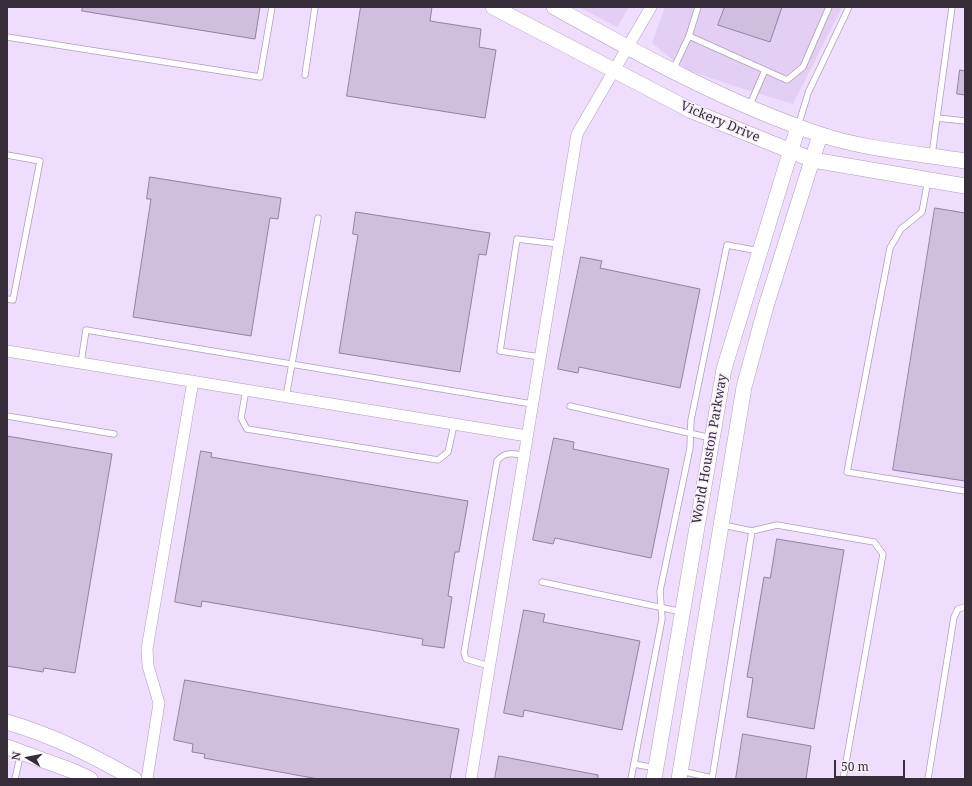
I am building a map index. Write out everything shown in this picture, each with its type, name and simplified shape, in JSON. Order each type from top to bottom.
[{"type":"street","name":"Vickery Drive","points":[[493,7],[692,111],[813,160],[965,186]]},
{"type":"street","name":"Vickery Drive","points":[[554,7],[672,71],[749,107],[798,127],[820,135],[866,146],[965,161]]},
{"type":"street","points":[[471,779],[577,134],[651,7]]},
{"type":"street","name":"World Houston Parkway","points":[[655,773],[724,368],[798,127]]},
{"type":"street","name":"World Houston Parkway","points":[[680,775],[734,441],[751,358],[820,135]]},
{"type":"street","points":[[928,180],[932,156]]},
{"type":"street","points":[[744,300],[766,306]]},
{"type":"street","points":[[7,351],[527,436]]},
{"type":"street","points":[[147,779],[159,702],[148,666],[147,649],[193,381]]},
{"type":"street","points":[[712,438],[734,441]]},
{"type":"street","points":[[682,612],[706,616]]},
{"type":"street","points":[[7,722],[65,742],[134,779]]},
{"type":"street","points":[[14,749],[90,779]]},
{"type":"street","points":[[655,773],[680,775]]},
{"type":"lane","points":[[7,38],[260,77],[272,7]]},
{"type":"lane","points":[[304,75],[315,7]]},
{"type":"lane","points":[[672,71],[689,36],[698,7]]},
{"type":"lane","points":[[689,36],[787,80],[803,67],[829,7]]},
{"type":"lane","points":[[798,127],[808,95],[849,7]]},
{"type":"lane","points":[[932,156],[952,7]]},
{"type":"lane","points":[[749,107],[765,70]]},
{"type":"lane","points":[[937,118],[965,121]]},
{"type":"lane","points":[[7,155],[40,161],[13,300],[7,299]]},
{"type":"lane","points":[[928,180],[922,212],[901,229],[890,248],[847,472],[965,491]]},
{"type":"lane","points":[[286,397],[318,218]]},
{"type":"lane","points":[[540,357],[500,352],[517,239],[559,244]]},
{"type":"lane","points":[[632,779],[662,619],[660,591],[690,448],[691,420],[727,245],[759,251]]},
{"type":"lane","points":[[80,363],[86,330],[532,404]]},
{"type":"lane","points":[[246,390],[241,418],[247,429],[438,460],[448,452],[454,425]]},
{"type":"lane","points":[[570,406],[712,438]]},
{"type":"lane","points":[[7,416],[114,434]]},
{"type":"lane","points":[[489,666],[466,659],[464,653],[497,461],[501,455],[508,453],[524,455]]},
{"type":"lane","points":[[720,525],[752,531],[777,525],[874,542],[883,554],[843,779]]},
{"type":"lane","points":[[680,775],[712,778],[752,531]]},
{"type":"lane","points":[[542,582],[682,612]]},
{"type":"lane","points":[[928,779],[954,617],[958,609],[965,607]]},
{"type":"lane","points":[[14,749],[15,779]]},
{"type":"lane","points":[[634,764],[655,773]]},
{"type":"shaded area","points":[[579,7],[629,7],[617,27]]},
{"type":"shaded area","points":[[665,7],[842,7],[793,104],[734,86],[683,68],[652,43]]},
{"type":"building","points":[[83,7],[260,7],[255,39],[82,11]]},
{"type":"building","points":[[361,7],[432,7],[430,21],[481,29],[479,47],[496,50],[485,118],[347,96]]},
{"type":"building","points":[[725,7],[782,7],[770,42],[718,25]]},
{"type":"building","points":[[960,70],[965,71],[965,95],[957,94]]},
{"type":"building","points":[[150,177],[281,198],[278,219],[270,218],[251,336],[133,317],[151,199],[147,199]]},
{"type":"building","points":[[935,208],[965,213],[965,481],[893,470]]},
{"type":"building","points":[[356,212],[490,233],[486,255],[479,254],[460,372],[339,353],[358,235],[353,234]]},
{"type":"building","points":[[581,257],[602,261],[600,268],[700,289],[680,388],[579,367],[578,373],[558,369]]},
{"type":"building","points":[[7,436],[112,454],[75,673],[44,668],[43,672],[7,666]]},
{"type":"building","points":[[554,438],[574,442],[573,449],[669,469],[651,558],[555,538],[553,544],[533,540]]},
{"type":"building","points":[[201,451],[212,453],[211,457],[468,501],[459,552],[455,552],[448,596],[452,597],[444,648],[422,645],[423,639],[202,601],[201,607],[175,602]]},
{"type":"building","points":[[777,539],[844,550],[814,729],[747,717],[753,678],[747,677],[764,577],[770,578]]},
{"type":"building","points":[[524,610],[545,614],[543,622],[640,641],[622,730],[524,710],[523,717],[504,713]]},
{"type":"building","points":[[185,680],[459,729],[450,779],[318,779],[204,758],[205,754],[192,752],[193,744],[174,740]]},
{"type":"building","points":[[743,734],[811,746],[806,779],[736,779]]},
{"type":"building","points":[[499,756],[598,775],[598,779],[495,779]]}]
